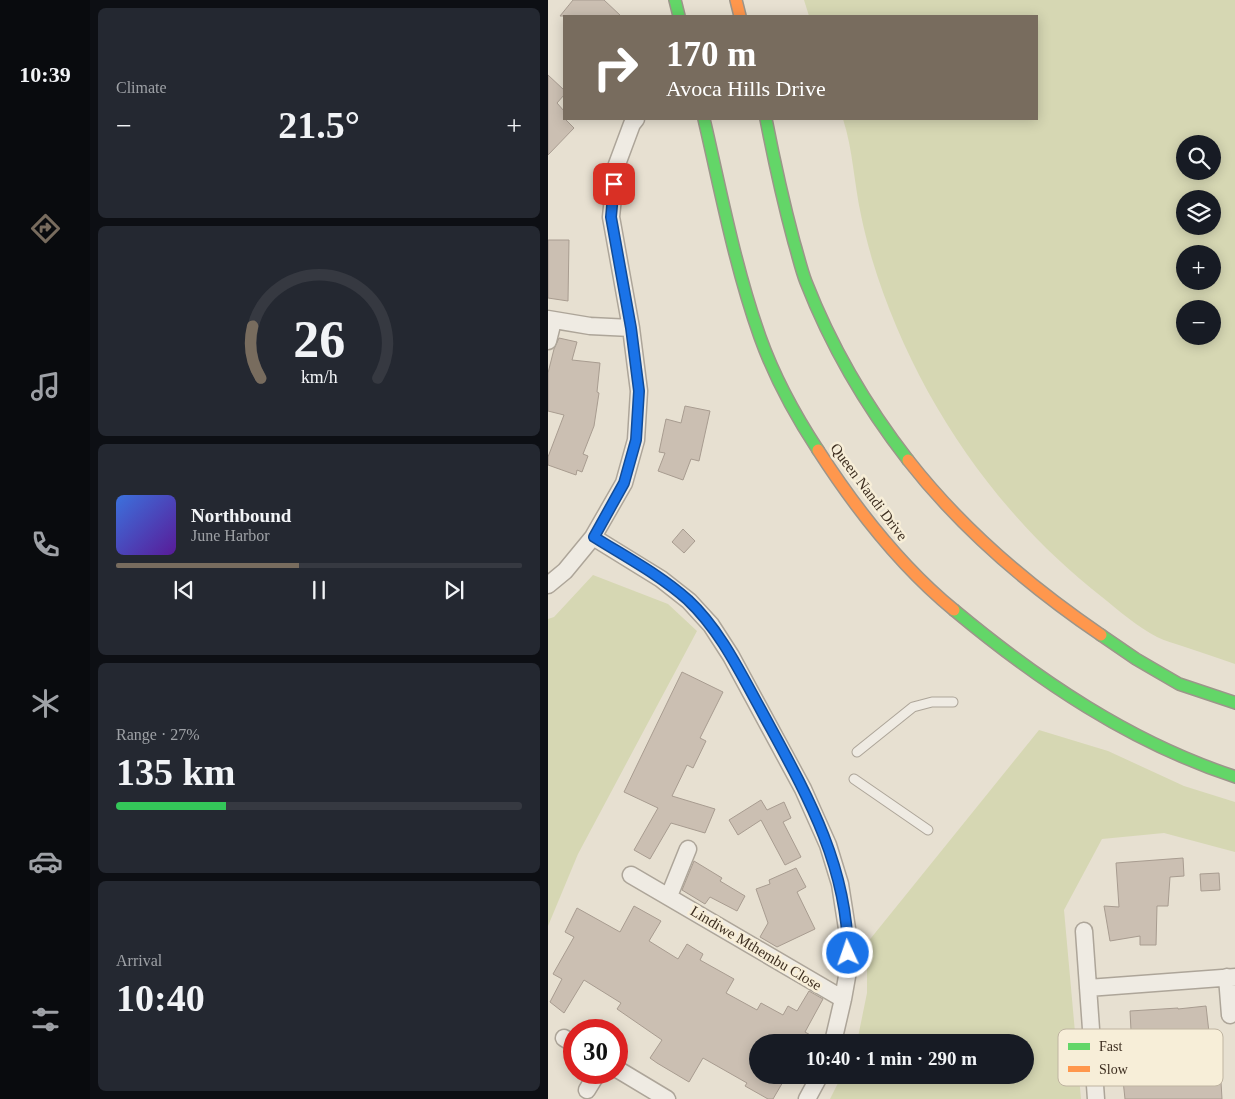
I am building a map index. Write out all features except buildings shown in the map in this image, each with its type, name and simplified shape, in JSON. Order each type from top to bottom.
[{"type":"main road","points":[[675,0],[679,15]]},
{"type":"main road","points":[[736,0],[740,15]]},
{"type":"main road","name":"Queen Nandi Drive","points":[[704,120],[733,248],[762,343],[810,438],[853,502],[891,548],[934,593],[994,644],[1069,696],[1128,732],[1207,768],[1236,777]]},
{"type":"main road","points":[[766,120],[780,191],[805,281],[831,339],[858,389],[884,429],[922,478],[986,545],[1047,596],[1089,627],[1136,659],[1179,684],[1236,703]]},
{"type":"main road","points":[[690,121],[707,131]]},
{"type":"street","points":[[548,585],[564,571],[594,537],[624,483],[636,440],[639,391],[631,328],[611,217],[616,168],[631,120]]},
{"type":"street","points":[[548,341],[551,320],[590,326],[631,328]]},
{"type":"street","points":[[594,537],[662,579],[688,601],[711,625],[731,656],[799,780],[828,845],[840,884],[848,935],[848,971],[835,1034]]},
{"type":"street","points":[[668,896],[688,849]]},
{"type":"street","name":"Lindiwe Mthembu Close","points":[[631,876],[843,999]]},
{"type":"street","points":[[1084,931],[1091,1029]]},
{"type":"street","points":[[1088,988],[1231,977],[1230,1015]]},
{"type":"street","points":[[628,1076],[667,1099]]},
{"type":"street","points":[[587,1090],[591,1084]]},
{"type":"street","points":[[807,1099],[815,1084]]},
{"type":"street","points":[[1095,1086],[1096,1099]]},
{"type":"lane","points":[[858,752],[913,708],[932,702],[953,702]]},
{"type":"lane","points":[[854,779],[928,830]]},
{"type":"green space","points":[[804,0],[1235,0],[1235,664],[1163,640],[1115,608],[1062,563],[1026,527],[992,488],[961,446],[909,356],[889,308],[872,259],[843,120],[1038,120],[1038,15],[809,15]]},
{"type":"green space","points":[[593,575],[668,604],[697,631],[578,854],[548,926],[548,619],[554,617]]},
{"type":"green space","points":[[1039,730],[1108,751],[1184,786],[1235,802],[1235,852],[1164,833],[1102,839],[1064,910],[1075,1029],[1058,1029],[1058,1086],[1080,1086],[1081,1099],[830,1099],[838,1084],[1034,1084],[1034,1034],[859,1034],[867,993],[867,943]]},
{"type":"traffic: fast","points":[[675,0],[679,15]]},
{"type":"traffic: fast","points":[[704,120],[736,257],[751,311],[772,366],[801,423],[818,450]]},
{"type":"traffic: fast","points":[[766,120],[794,242],[804,277],[816,306],[838,352],[864,397],[908,460]]},
{"type":"traffic: fast","points":[[954,610],[1019,661],[1087,707],[1159,746],[1197,763],[1236,777]]},
{"type":"traffic: fast","points":[[1101,635],[1136,659],[1179,684],[1236,703]]},
{"type":"traffic: slow","points":[[736,0],[740,15]]},
{"type":"traffic: slow","points":[[818,450],[863,515],[915,574],[954,610]]},
{"type":"traffic: slow","points":[[908,460],[950,509],[997,555],[1048,597],[1101,635]]},
{"type":"route","points":[[614,184],[611,217],[631,328],[639,391],[636,440],[624,483],[594,537],[662,579],[688,601],[711,625],[731,656],[804,789],[828,845],[840,884],[848,935],[848,953]]}]
